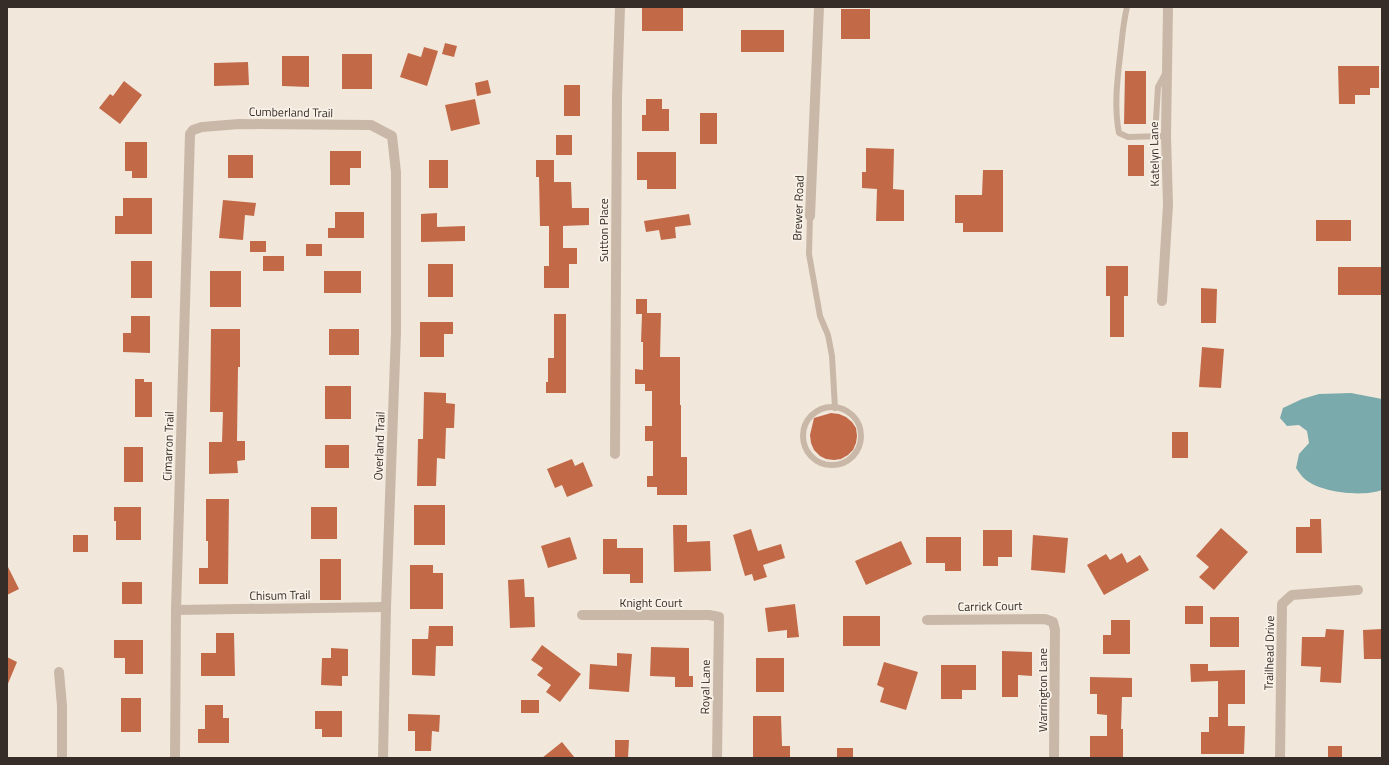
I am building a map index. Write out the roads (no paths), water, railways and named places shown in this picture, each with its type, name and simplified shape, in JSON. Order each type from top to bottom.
[{"type":"street","name":"Sutton Place","points":[[615,454],[617,96],[620,7]]},
{"type":"street","name":"Brewer Road","points":[[810,216],[819,7]]},
{"type":"street","name":"Katelyn Lane","points":[[1162,301],[1168,205],[1166,136],[1168,7]]},
{"type":"street","name":"Cumberland Trail","points":[[190,134],[193,130],[202,127],[238,124],[371,125],[392,136]]},
{"type":"street","name":"Cimarron Trail","points":[[175,758],[176,610],[190,134]]},
{"type":"street","name":"Overland Trail","points":[[383,758],[386,607],[396,332],[396,172],[392,136]]},
{"type":"street","name":"Trailhead Drive","points":[[1280,758],[1282,604],[1292,595],[1358,590]]},
{"type":"street","name":"Chisum Trail","points":[[176,610],[386,607]]},
{"type":"street","name":"Knight Court","points":[[582,615],[719,617]]},
{"type":"street","name":"Royal Lane","points":[[717,758],[719,617]]},
{"type":"street","name":"Carrick Court","points":[[927,620],[1045,618],[1053,622]]},
{"type":"street","name":"Warrington Lane","points":[[1053,622],[1055,630],[1054,758]]},
{"type":"street","points":[[59,672],[62,706],[62,758]]},
{"type":"lane","points":[[1127,7],[1116,88],[1116,121],[1119,133],[1128,137],[1166,136]]},
{"type":"lane","points":[[1155,136],[1158,87],[1167,71]]},
{"type":"lane","name":"Brewer Road","points":[[810,216],[809,254],[820,316],[828,335],[832,356],[835,408]]},
{"type":"lane","points":[[829,407],[835,408],[847,411],[855,417],[860,426],[862,435],[861,444],[850,460],[841,464],[832,465],[822,463],[814,458],[808,451],[804,442],[804,433],[806,424],[812,416],[820,410],[829,407]]},
{"type":"water","points":[[1351,393],[1382,399],[1382,490],[1365,493],[1332,491],[1306,480],[1296,468],[1299,454],[1309,443],[1307,431],[1299,425],[1287,426],[1280,418],[1283,408],[1302,399],[1319,394]]}]
